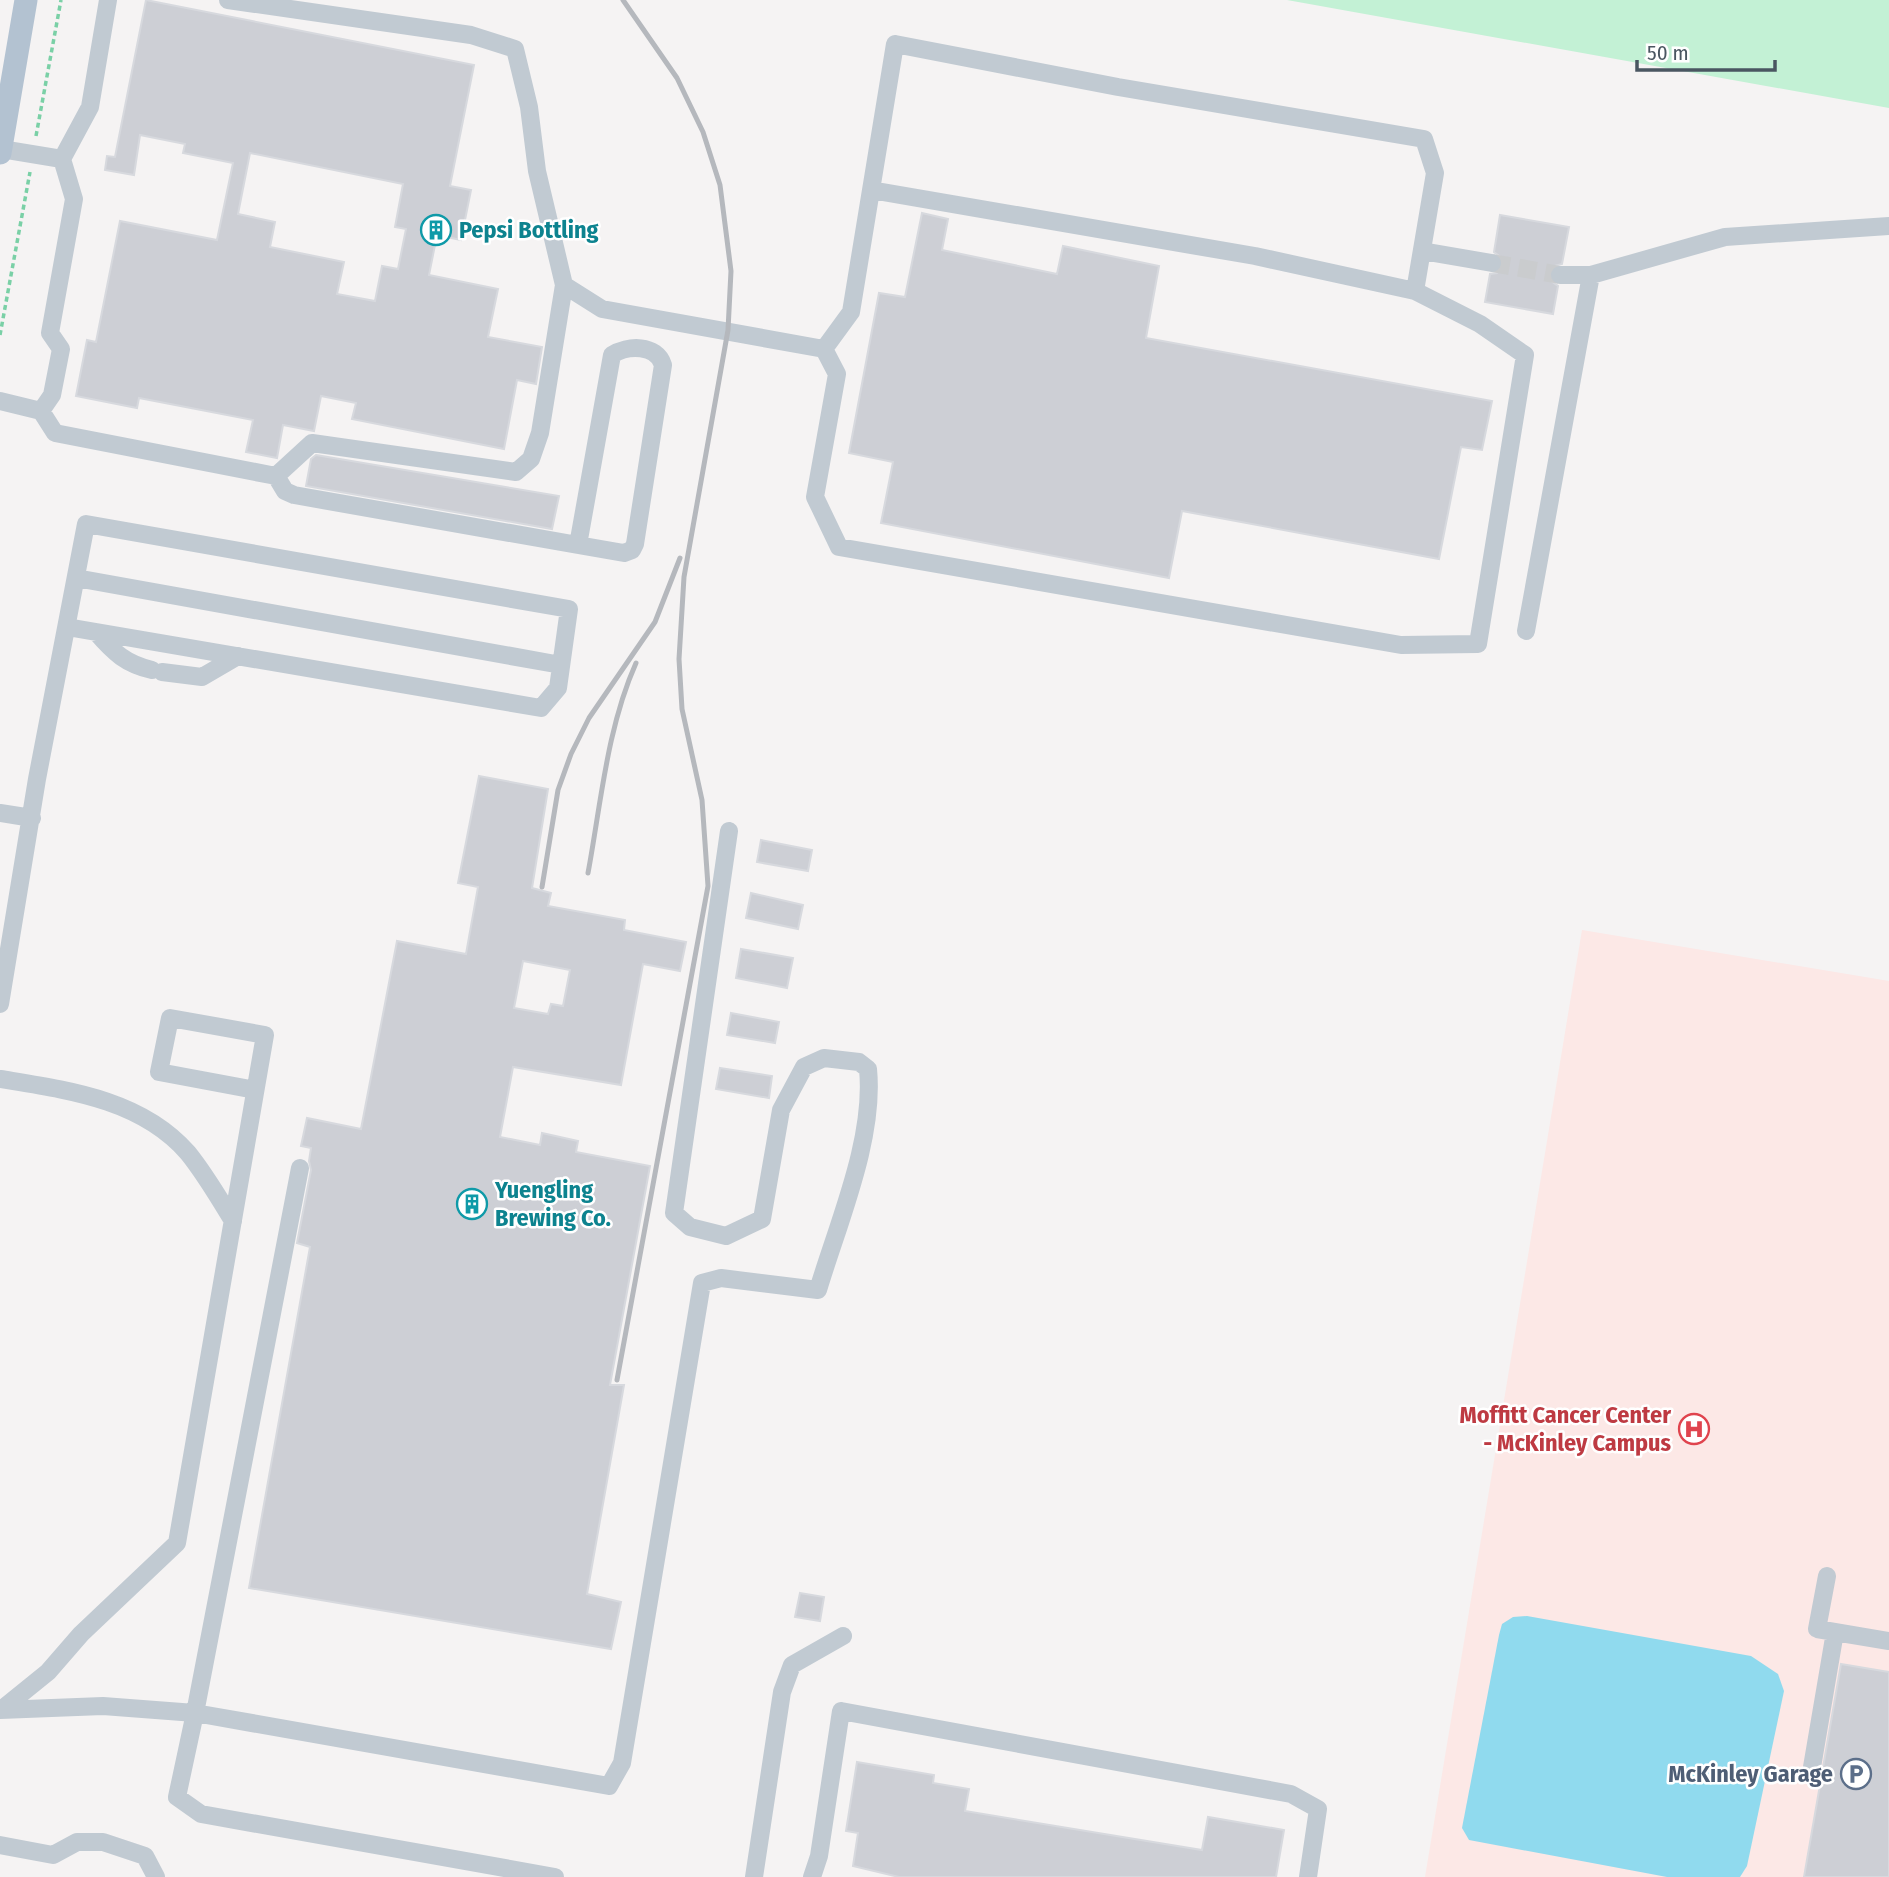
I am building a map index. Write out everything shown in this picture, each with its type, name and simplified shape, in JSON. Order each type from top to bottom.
[{"type":"main road","points":[[0,151],[7,67],[26,0]]},
{"type":"lane","points":[[41,411],[52,395],[61,349],[50,333],[75,199],[62,159],[90,107],[108,0]]},
{"type":"lane","points":[[228,0],[471,35],[515,49],[529,107],[537,171],[564,285],[540,433],[531,459],[516,472],[312,443],[276,476]]},
{"type":"lane","points":[[824,349],[851,312],[895,44],[1118,87],[1424,139],[1435,173],[1415,290]]},
{"type":"lane","points":[[0,151],[62,159]]},
{"type":"lane","points":[[824,349],[837,373],[815,497],[839,547],[1401,645],[1478,644],[1525,355],[1480,324],[1415,290],[1242,253],[871,190]]},
{"type":"lane","points":[[1560,275],[1591,275],[1725,237],[1889,226]]},
{"type":"lane","points":[[1422,251],[1492,264]]},
{"type":"lane","points":[[1526,631],[1591,275]]},
{"type":"lane","points":[[564,285],[602,309],[824,349]]},
{"type":"lane","points":[[0,401],[41,411],[55,433],[276,476],[285,491],[294,495],[578,545],[624,552],[632,550],[635,544],[663,365],[660,356],[643,348],[620,349],[612,355],[578,545]]},
{"type":"lane","points":[[0,1004],[32,818],[86,524],[569,609],[558,688],[541,708],[67,628]]},
{"type":"lane","points":[[76,578],[561,665]]},
{"type":"lane","points":[[96,632],[116,656],[132,665],[157,671],[202,677],[238,656]]},
{"type":"lane","points":[[0,813],[32,818]]},
{"type":"lane","points":[[0,1710],[103,1706],[195,1713],[609,1786],[622,1763],[702,1283],[721,1278],[818,1290],[860,1150],[871,1094],[868,1069],[859,1062],[824,1058],[804,1067],[780,1110],[762,1219],[726,1236],[690,1227],[674,1213],[729,831]]},
{"type":"lane","points":[[0,1710],[48,1672],[81,1634],[177,1542],[256,1090],[265,1035],[170,1018],[159,1072],[256,1090]]},
{"type":"lane","points":[[0,1079],[91,1097],[134,1111],[163,1130],[187,1153],[233,1221]]},
{"type":"lane","points":[[300,1168],[177,1797],[201,1814],[555,1877]]},
{"type":"lane","points":[[1827,1576],[1818,1629],[1889,1641]]},
{"type":"lane","points":[[1812,1767],[1835,1632]]},
{"type":"lane","points":[[754,1877],[782,1692],[792,1665],[843,1636]]},
{"type":"lane","points":[[812,1877],[819,1856],[841,1711],[1291,1794],[1318,1809],[1308,1877]]},
{"type":"lane","points":[[0,1845],[53,1855],[77,1842],[103,1842],[145,1856],[156,1877]]},
{"type":"shaded area","name":"Moffitt Cancer Center - McKinley Campus","points":[[1582,930],[1889,981],[1889,1877],[1425,1877]]},
{"type":"green space","points":[[1287,0],[1889,0],[1889,108]]},
{"type":"water","points":[[1527,1616],[1751,1656],[1778,1674],[1784,1691],[1747,1866],[1740,1877],[1667,1877],[1469,1840],[1462,1828],[1499,1635],[1502,1624],[1513,1617]]},
{"type":"building","name":"Pepsi Bottling","points":[[146,0],[474,65],[450,186],[471,190],[461,240],[437,235],[429,275],[498,289],[488,337],[542,347],[536,384],[517,380],[504,449],[352,419],[356,403],[321,396],[314,431],[283,425],[277,458],[246,452],[253,420],[139,398],[137,408],[76,396],[87,340],[96,342],[120,221],[217,240],[233,163],[183,153],[185,144],[140,135],[134,175],[105,170],[107,156],[115,157]],"holes":[[[250,153],[403,184],[395,227],[406,229],[398,269],[382,266],[375,301],[337,294],[344,262],[270,247],[275,222],[238,214]]]},
{"type":"building","points":[[922,213],[948,219],[942,250],[1057,274],[1063,246],[1159,266],[1146,338],[1492,401],[1482,450],[1461,447],[1439,559],[1182,511],[1169,578],[881,523],[893,462],[849,453],[879,293],[905,297]]},
{"type":"building","points":[[1500,215],[1569,227],[1562,264],[1554,266],[1549,274],[1551,281],[1558,286],[1553,314],[1485,302],[1490,274],[1497,273],[1503,266],[1502,258],[1494,252]]},
{"type":"building","points":[[316,455],[559,496],[552,529],[306,486],[311,459]]},
{"type":"building","name":"Yuengling Brewing Co.","points":[[479,776],[548,789],[532,888],[551,893],[548,906],[625,920],[624,930],[686,942],[680,971],[643,964],[621,1085],[513,1067],[500,1137],[540,1145],[542,1133],[578,1141],[576,1152],[650,1166],[610,1385],[624,1385],[587,1594],[621,1602],[611,1649],[249,1588],[310,1247],[297,1243],[311,1170],[311,1148],[301,1146],[307,1118],[361,1129],[397,941],[466,954],[478,887],[458,883]],"holes":[[[523,961],[570,970],[563,1006],[551,1004],[548,1014],[514,1008]]]},
{"type":"building","points":[[761,840],[812,850],[808,871],[757,862]]},
{"type":"building","points":[[751,893],[803,905],[798,929],[746,918]]},
{"type":"building","points":[[741,949],[793,958],[787,988],[736,978]]},
{"type":"building","points":[[731,1013],[779,1022],[775,1043],[727,1035]]},
{"type":"building","points":[[720,1068],[772,1076],[769,1098],[716,1089]]},
{"type":"building","points":[[800,1593],[824,1597],[820,1621],[795,1617]]},
{"type":"building","name":"McKinley Garage","points":[[1841,1664],[1889,1672],[1889,1877],[1804,1877]]},
{"type":"building","points":[[857,1762],[934,1775],[933,1783],[969,1789],[965,1811],[1202,1850],[1208,1817],[1284,1830],[1276,1877],[899,1877],[853,1866],[858,1833],[846,1831]]},
{"type":"tunnel","points":[[1492,263],[1560,275]]},
{"type":"railway","points":[[617,1380],[708,886],[702,800],[682,709],[679,659],[684,577],[728,330],[731,271],[720,185],[703,132],[677,78],[623,0]]},
{"type":"railway","points":[[542,887],[558,790],[571,754],[589,718],[655,622],[680,558]]},
{"type":"railway","points":[[588,873],[611,740],[636,663]]},
{"type":"place","name":"Pepsi Bottling","points":[[436,230]]},
{"type":"place","name":"Yuengling Brewing Co.","points":[[472,1204]]},
{"type":"place","name":"Moffitt Cancer Center - McKinley Campus","points":[[1694,1429]]},
{"type":"place","name":"McKinley Garage","points":[[1856,1774]]}]
